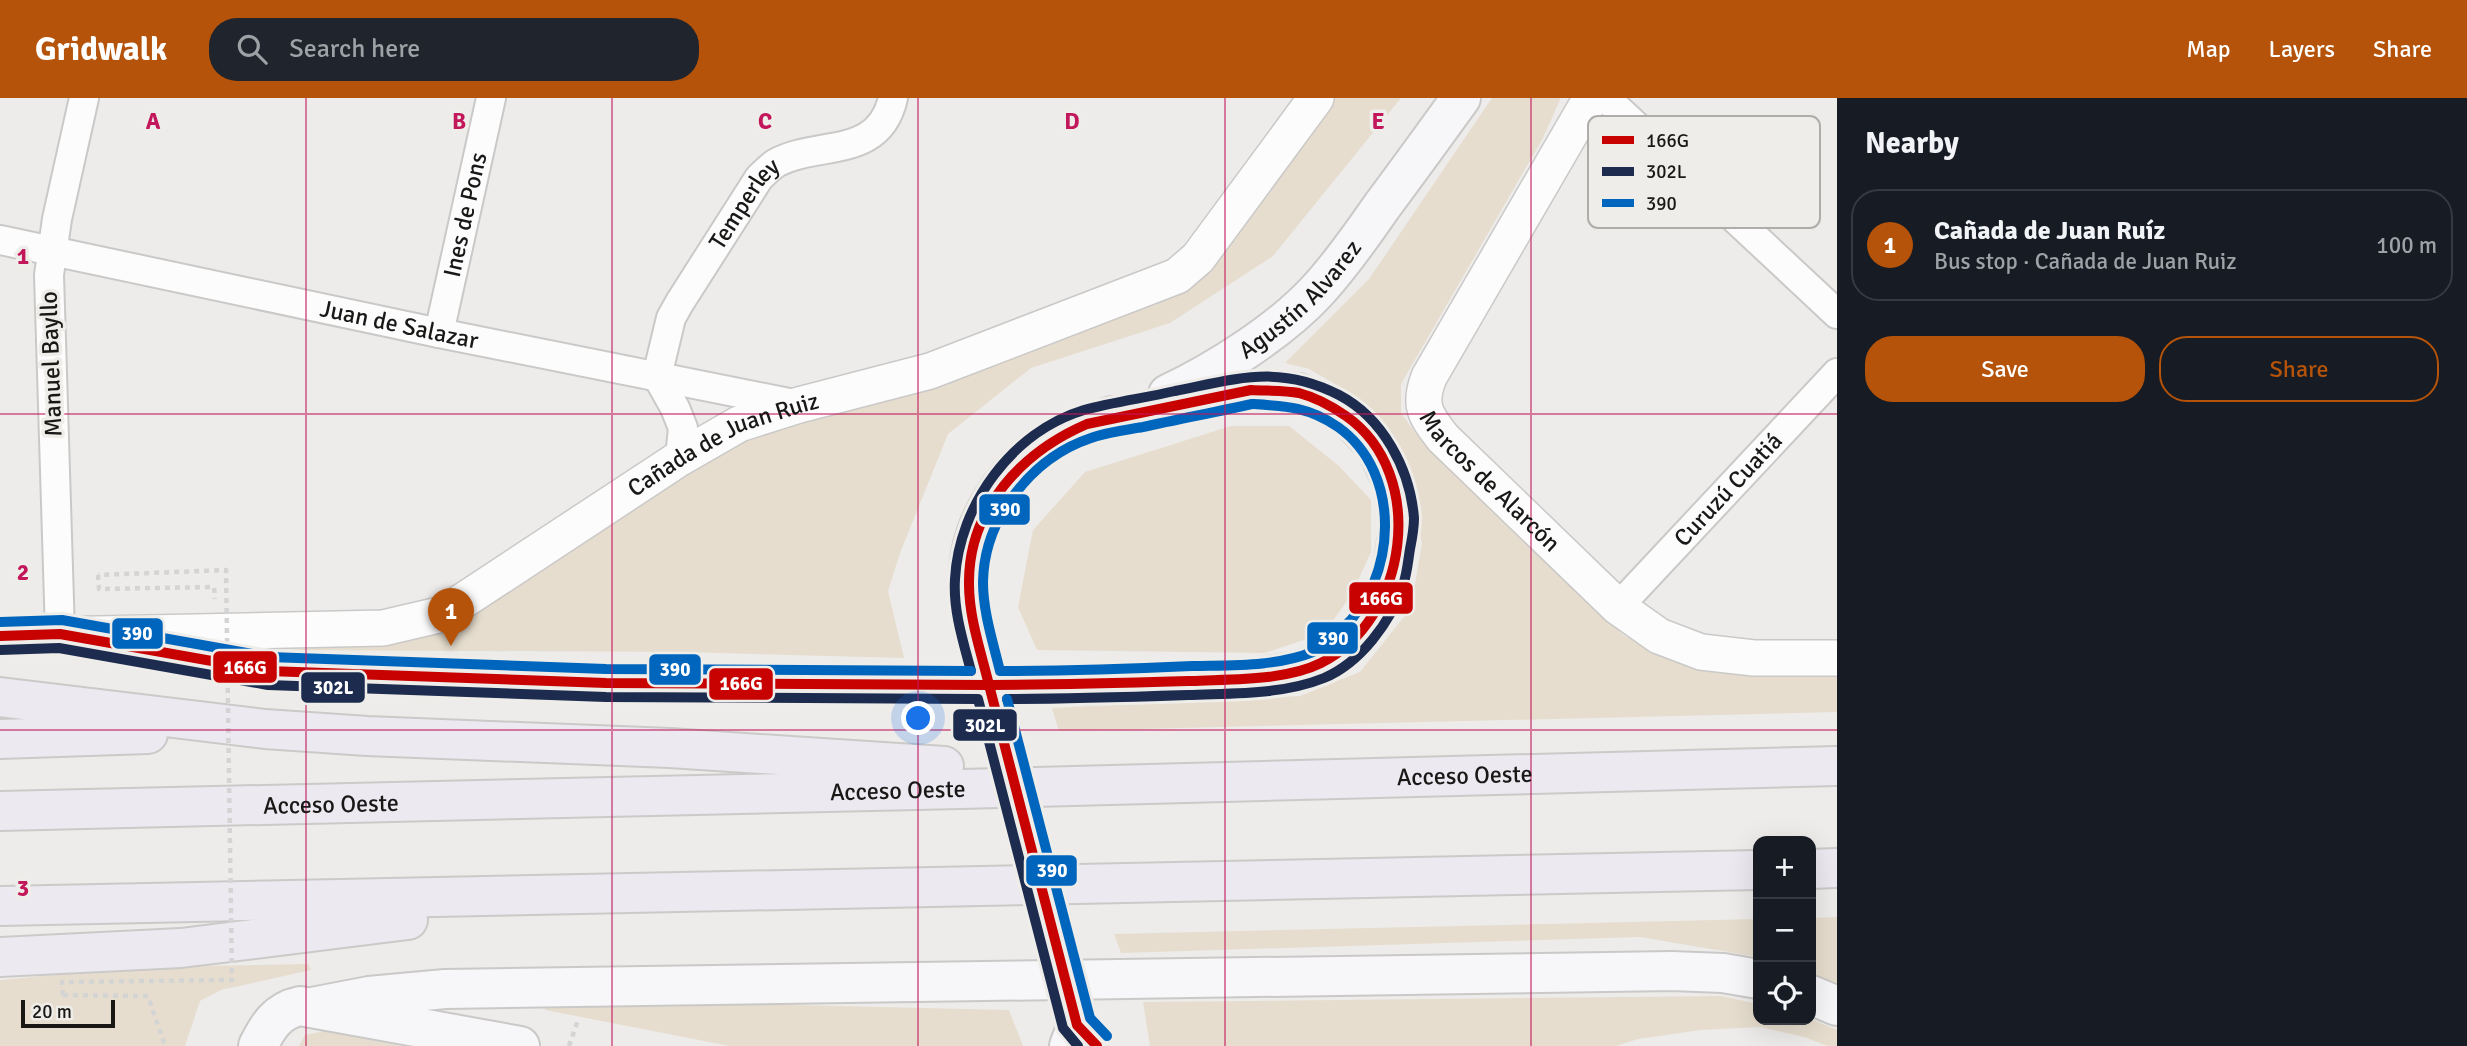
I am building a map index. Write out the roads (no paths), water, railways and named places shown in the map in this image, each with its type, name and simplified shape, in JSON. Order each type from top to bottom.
[{"type":"highway","points":[[0,697],[265,729],[367,736],[670,748],[1176,782]]},
{"type":"highway","points":[[0,739],[265,729]]},
{"type":"highway","name":"Acceso Oeste","points":[[0,811],[416,804],[1837,766]]},
{"type":"highway","points":[[1816,869],[1837,869]]},
{"type":"highway","points":[[0,906],[1753,870]]},
{"type":"highway","points":[[0,957],[181,948],[615,894]]},
{"type":"main road","name":"Agustín Alvarez","points":[[1078,1028],[975,630],[969,590],[971,556],[976,536],[992,500],[1006,480],[1052,440],[1189,384],[1240,352],[1287,318],[1315,293],[1343,261],[1461,98]]},
{"type":"main road","points":[[60,634],[282,672],[607,683],[1072,685],[1257,678],[1297,671],[1318,665],[1332,657],[1355,637],[1374,613],[1386,590],[1394,563],[1400,521],[1392,481],[1376,446],[1349,418],[1298,393],[1251,390],[1087,424]]},
{"type":"main road","points":[[258,1046],[268,1027],[279,1015],[293,1008],[369,996],[445,989],[1672,971],[1753,978]]},
{"type":"main road","points":[[1816,997],[1837,1006]]},
{"type":"main road","points":[[312,1007],[520,1046]]},
{"type":"street","name":"Manuel Bayllo","points":[[60,634],[48,275],[84,98]]},
{"type":"street","name":"Ines de Pons","points":[[439,333],[491,98]]},
{"type":"street","name":"Temperley","points":[[657,376],[671,318],[759,178],[774,164],[862,140],[876,132],[886,121],[893,98]]},
{"type":"street","name":"Cañada de Juan Ruiz","points":[[0,636],[383,628],[443,614],[680,458],[739,424],[799,405],[930,371],[1177,276],[1198,258],[1316,98]]},
{"type":"street","name":"Marcos de Alarcón","points":[[1591,98],[1429,377],[1423,405],[1427,418],[1443,438],[1618,607],[1659,636],[1701,652],[1754,658],[1837,658]]},
{"type":"street","points":[[1606,98],[1625,116]]},
{"type":"street","points":[[1745,228],[1837,314]]},
{"type":"street","name":"Juan de Salazar","points":[[0,240],[439,333],[799,405]]},
{"type":"street","name":"Curuzú Cuatiá","points":[[1618,607],[1837,373]]},
{"type":"street","points":[[657,376],[683,428],[680,458]]},
{"type":"place","name":"Cañada de Juan Ruíz","points":[[451,646]]}]
